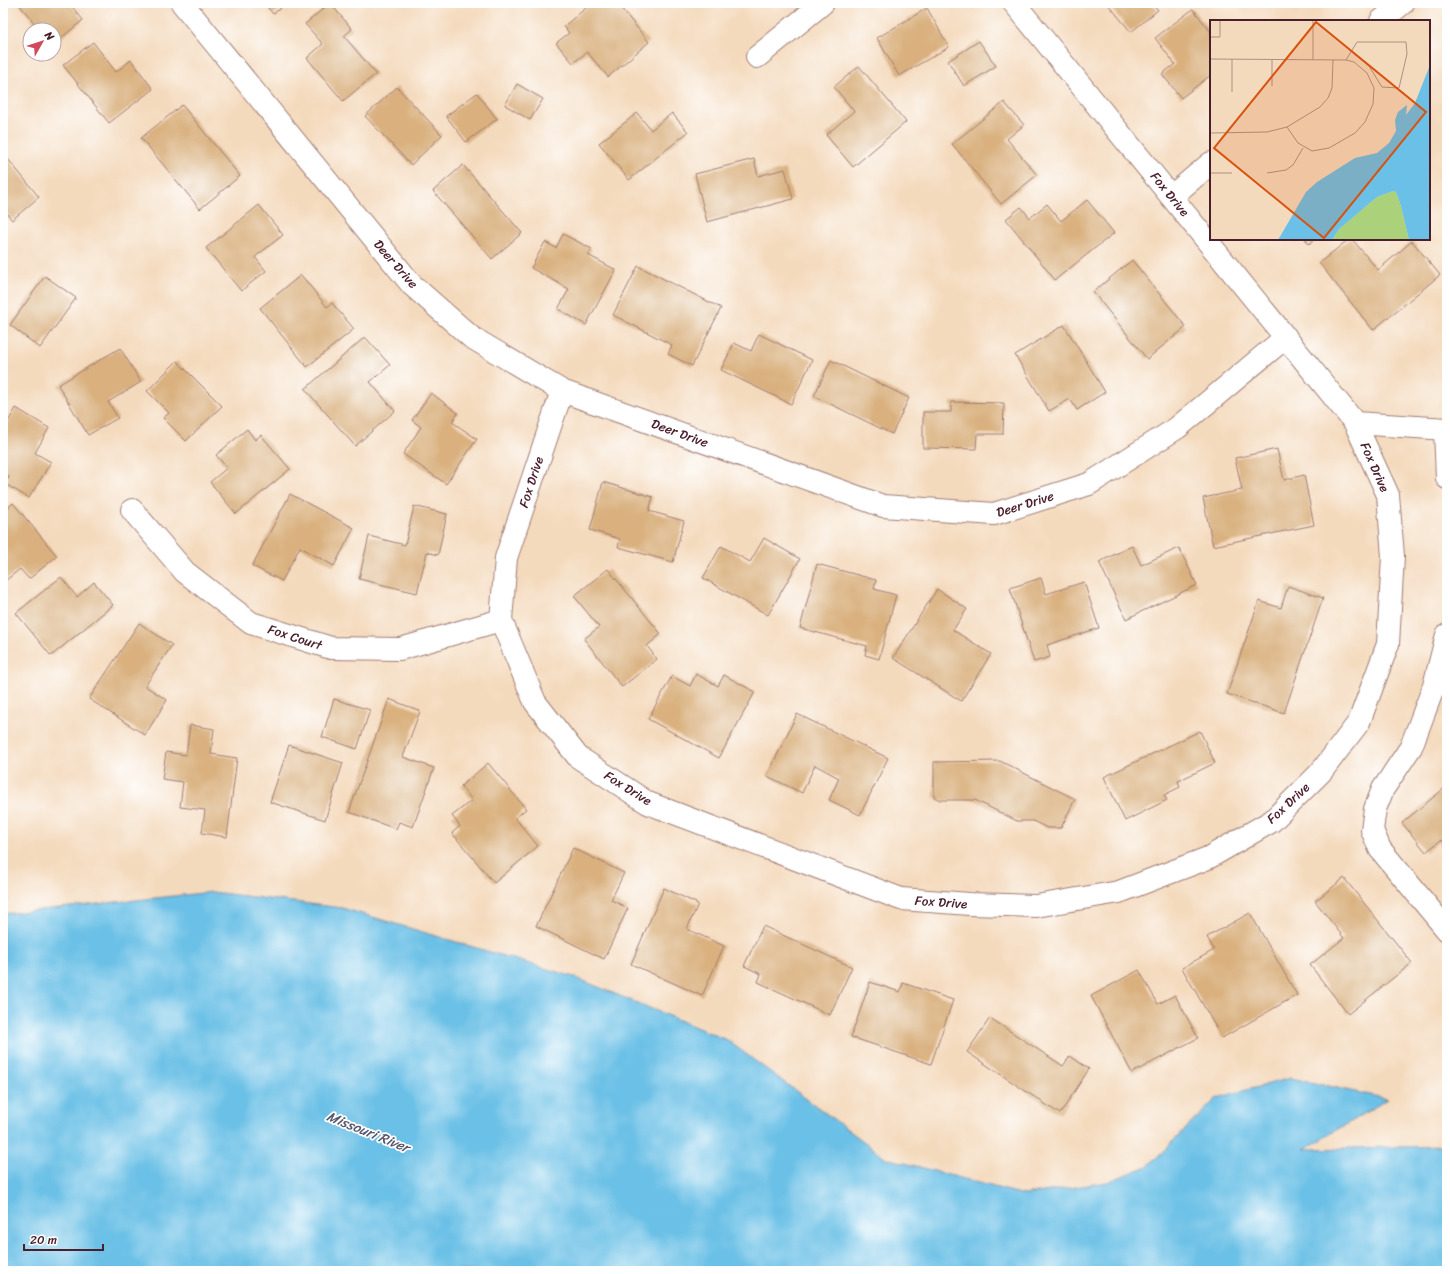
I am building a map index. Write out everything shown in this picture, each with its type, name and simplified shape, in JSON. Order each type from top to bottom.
[{"type":"street","name":"Deer Drive","points":[[182,3],[412,285],[471,337],[562,391],[883,506],[994,514],[1089,484],[1177,428],[1286,337]]},
{"type":"street","points":[[757,57],[823,3]]},
{"type":"street","name":"Fox Drive","points":[[562,391],[506,558],[501,620],[535,702],[578,757],[648,803],[901,899],[970,904],[1036,906],[1119,892],[1208,858],[1272,821],[1321,772],[1359,722],[1388,644],[1394,556],[1388,495],[1355,423],[1014,3]]},
{"type":"street","points":[[1382,20],[1403,3]]},
{"type":"street","points":[[1172,196],[1210,164]]},
{"type":"street","name":"Fox Drive","points":[[1355,423],[1446,429],[1447,478]]},
{"type":"street","name":"Fox Court","points":[[132,510],[185,572],[251,623],[331,648],[400,649],[501,620]]},
{"type":"street","points":[[1447,634],[1434,686],[1411,748],[1383,790],[1375,809],[1372,830],[1380,849],[1447,930]]},
{"type":"water","name":"Missouri River","points":[[212,892],[342,908],[574,977],[727,1040],[886,1158],[1024,1195],[1107,1182],[1148,1166],[1217,1098],[1291,1078],[1388,1099],[1305,1149],[1447,1146],[1447,1271],[3,1271],[3,914]]},
{"type":"building","points":[[18,3],[69,3],[83,20],[62,37],[62,22],[33,22]]},
{"type":"building","points":[[264,3],[287,3],[273,14]]},
{"type":"building","points":[[330,3],[352,29],[344,36],[376,74],[343,101],[307,58],[323,44],[305,24]]},
{"type":"building","points":[[592,3],[624,3],[620,7],[649,42],[608,77],[587,52],[573,63],[556,43],[569,33],[564,26]]},
{"type":"building","points":[[1107,3],[1152,3],[1158,10],[1131,32]]},
{"type":"building","points":[[927,8],[949,47],[899,76],[877,38]]},
{"type":"building","points":[[1193,9],[1210,31],[1210,76],[1181,98],[1162,74],[1175,64],[1155,38]]},
{"type":"building","points":[[979,41],[996,66],[964,86],[948,61]]},
{"type":"building","points":[[93,42],[116,72],[131,60],[153,89],[109,123],[63,65]]},
{"type":"building","points":[[859,66],[906,122],[853,167],[826,135],[854,111],[834,87]]},
{"type":"building","points":[[517,84],[543,99],[530,120],[505,105]]},
{"type":"building","points":[[397,87],[442,135],[411,165],[365,116]]},
{"type":"building","points":[[477,93],[497,119],[466,142],[446,116]]},
{"type":"building","points":[[1004,102],[1024,125],[1007,139],[1037,175],[1001,204],[952,144]]},
{"type":"building","points":[[182,105],[240,176],[200,209],[141,138]]},
{"type":"building","points":[[637,113],[651,130],[672,113],[688,132],[629,180],[599,143]]},
{"type":"building","points":[[3,153],[39,197],[12,220],[3,209]]},
{"type":"building","points":[[754,159],[758,176],[785,169],[793,199],[707,222],[695,174]]},
{"type":"building","points":[[463,165],[522,233],[492,259],[433,191]]},
{"type":"building","points":[[1087,200],[1114,233],[1055,280],[1006,219],[1021,207],[1030,218],[1047,204],[1061,221]]},
{"type":"building","points":[[259,205],[283,235],[255,257],[266,271],[241,291],[206,248]]},
{"type":"building","points":[[563,234],[592,249],[588,255],[616,270],[586,325],[558,309],[569,289],[531,268],[545,242],[556,248]]},
{"type":"building","points":[[1306,240],[1314,240],[1309,244]]},
{"type":"building","points":[[1348,240],[1353,240],[1378,270],[1412,241],[1440,275],[1373,330],[1319,263]]},
{"type":"building","points":[[1132,260],[1186,327],[1147,359],[1093,292]]},
{"type":"building","points":[[638,266],[721,308],[692,366],[668,354],[672,345],[613,315]]},
{"type":"building","points":[[301,275],[327,307],[332,303],[354,329],[307,367],[260,308]]},
{"type":"building","points":[[45,276],[76,298],[40,348],[10,325]]},
{"type":"building","points":[[1064,325],[1105,392],[1077,410],[1070,399],[1049,411],[1015,355]]},
{"type":"building","points":[[759,334],[812,360],[791,404],[721,370],[734,343],[751,351]]},
{"type":"building","points":[[365,337],[390,365],[370,382],[395,411],[355,446],[305,389]]},
{"type":"building","points":[[120,348],[141,382],[108,402],[118,418],[88,435],[58,385]]},
{"type":"building","points":[[831,360],[909,398],[892,434],[814,396]]},
{"type":"building","points":[[177,361],[222,406],[186,441],[163,418],[169,413],[147,391]]},
{"type":"building","points":[[431,393],[458,413],[452,422],[477,439],[446,484],[403,454],[421,427],[412,420]]},
{"type":"building","points":[[951,402],[1004,403],[1003,434],[977,434],[976,449],[923,448],[923,412],[951,412]]},
{"type":"building","points":[[16,408],[49,428],[35,453],[51,462],[29,498],[5,484],[9,477],[3,474],[3,430]]},
{"type":"building","points":[[247,429],[255,440],[261,435],[290,469],[236,514],[210,482],[227,468],[216,455]]},
{"type":"building","points":[[1277,449],[1284,480],[1304,475],[1314,525],[1213,546],[1203,498],[1242,490],[1235,458]]},
{"type":"building","points":[[603,482],[653,497],[649,511],[684,521],[673,562],[618,547],[620,539],[590,530]]},
{"type":"building","points":[[290,494],[354,528],[334,566],[300,547],[282,581],[252,566]]},
{"type":"building","points":[[13,503],[57,556],[29,579],[20,569],[5,581],[3,578],[3,512]]},
{"type":"building","points":[[414,506],[447,514],[438,555],[427,552],[417,593],[359,579],[369,536],[405,545]]},
{"type":"building","points":[[764,538],[800,559],[768,615],[703,578],[721,546],[750,562]]},
{"type":"building","points":[[1132,546],[1141,565],[1179,548],[1197,585],[1126,619],[1099,562]]},
{"type":"building","points":[[817,564],[876,580],[874,589],[896,595],[879,659],[865,655],[867,646],[800,628]]},
{"type":"building","points":[[608,569],[661,634],[647,646],[657,659],[622,687],[584,639],[599,627],[574,596]]},
{"type":"building","points":[[61,577],[77,597],[94,582],[113,605],[51,656],[16,613]]},
{"type":"building","points":[[1041,578],[1046,594],[1084,582],[1099,628],[1047,645],[1050,657],[1034,662],[1010,588]]},
{"type":"building","points":[[1288,586],[1323,598],[1284,713],[1227,694],[1259,601],[1281,608]]},
{"type":"building","points":[[937,589],[967,609],[953,630],[991,654],[961,701],[893,658]]},
{"type":"building","points":[[139,623],[172,645],[145,686],[167,700],[145,735],[89,699]]},
{"type":"building","points":[[696,674],[718,686],[724,675],[755,692],[719,758],[648,719],[672,676],[690,686]]},
{"type":"building","points":[[334,699],[370,710],[357,749],[322,737]]},
{"type":"building","points":[[389,699],[420,711],[403,757],[434,768],[413,827],[399,822],[396,829],[349,812]]},
{"type":"building","points":[[797,714],[888,758],[860,815],[829,800],[839,778],[815,765],[802,793],[767,776]]},
{"type":"building","points":[[190,725],[214,729],[211,754],[237,758],[227,837],[202,833],[205,810],[180,807],[183,782],[162,779],[166,752],[186,755]]},
{"type":"building","points":[[1200,731],[1215,763],[1178,781],[1180,787],[1164,795],[1167,800],[1125,821],[1104,777]]},
{"type":"building","points":[[289,745],[343,763],[325,820],[270,802]]},
{"type":"building","points":[[1000,761],[1075,799],[1061,828],[1047,828],[1033,821],[1017,821],[975,800],[940,800],[934,797],[934,762]]},
{"type":"building","points":[[488,763],[526,809],[515,818],[538,846],[494,883],[452,833],[460,826],[452,816],[472,800],[461,786]]},
{"type":"building","points":[[1447,786],[1447,848],[1441,840],[1426,852],[1402,823]]},
{"type":"building","points":[[573,848],[624,873],[611,900],[628,908],[604,959],[536,926]]},
{"type":"building","points":[[1344,878],[1412,963],[1348,1014],[1310,965],[1344,938],[1315,901]]},
{"type":"building","points":[[664,888],[698,904],[687,929],[724,946],[702,996],[631,964]]},
{"type":"building","points":[[1250,913],[1297,995],[1222,1038],[1182,968],[1214,950],[1207,937]]},
{"type":"building","points":[[763,926],[852,967],[830,1015],[758,982],[761,974],[744,966]]},
{"type":"building","points":[[1139,970],[1158,1004],[1175,995],[1198,1038],[1132,1073],[1091,996]]},
{"type":"building","points":[[870,982],[900,992],[903,983],[953,1000],[931,1064],[851,1037]]},
{"type":"building","points":[[990,1018],[1063,1066],[1070,1056],[1089,1069],[1060,1114],[967,1052]]}]
